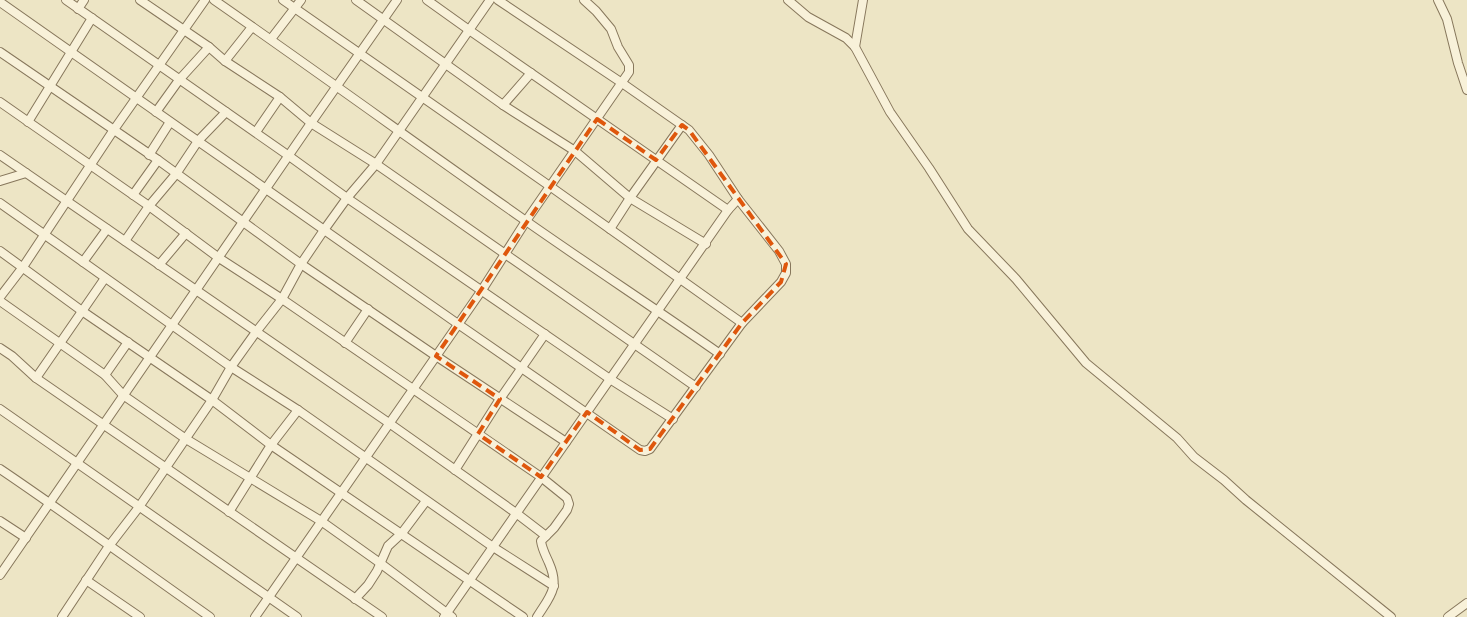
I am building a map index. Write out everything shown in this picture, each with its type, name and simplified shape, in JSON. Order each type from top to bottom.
[{"type":"street","points":[[66,0],[256,132],[347,198],[610,379],[673,420]]},
{"type":"street","points":[[78,9],[84,0]]},
{"type":"street","points":[[140,0],[280,97],[311,123],[376,164],[696,387]]},
{"type":"street","points":[[0,297],[23,267],[113,131],[205,0]]},
{"type":"street","points":[[214,0],[526,221],[720,354]]},
{"type":"street","points":[[283,0],[742,323]]},
{"type":"street","points":[[271,39],[301,0]]},
{"type":"street","points":[[356,0],[502,105],[575,152],[630,198],[706,244]]},
{"type":"street","points":[[1,571],[26,538],[172,324],[398,0]]},
{"type":"street","points":[[427,0],[728,210]]},
{"type":"street","points":[[65,616],[109,546],[139,507],[212,400],[231,367],[282,299],[301,264],[324,230],[347,198],[376,164],[490,0]]},
{"type":"street","points":[[2,4],[458,324],[640,450],[645,451],[650,449],[673,420],[742,323],[781,282],[786,273],[786,264],[779,251],[738,199],[709,155],[689,130],[622,82],[498,0]]},
{"type":"street","points":[[788,0],[808,16],[846,38],[855,47],[890,112],[968,229],[1016,279],[1086,363],[1177,438],[1194,457],[1391,617]]},
{"type":"street","points":[[855,47],[863,0]]},
{"type":"street","points":[[1438,0],[1447,19],[1467,90]]},
{"type":"street","points":[[255,617],[482,290],[526,221],[575,152],[630,68],[618,47],[611,29],[596,11],[584,1]]},
{"type":"street","points":[[28,122],[92,18]]},
{"type":"street","points":[[226,61],[252,27]]},
{"type":"street","points":[[156,112],[179,80],[209,47]]},
{"type":"street","points":[[0,52],[149,156],[158,160],[301,264],[566,442]]},
{"type":"street","points":[[502,105],[531,73]]},
{"type":"street","points":[[256,132],[280,97]]},
{"type":"street","points":[[0,102],[149,206],[219,258],[282,299],[541,477],[567,498],[569,504],[567,510],[554,528],[541,541],[554,574],[554,586],[552,594],[537,617]]},
{"type":"street","points":[[125,242],[149,206],[176,174],[198,141],[226,112]]},
{"type":"street","points":[[149,156],[170,122]]},
{"type":"street","points":[[610,229],[682,125]]},
{"type":"street","points":[[0,155],[389,423],[546,536]]},
{"type":"street","points":[[133,195],[158,160]]},
{"type":"street","points":[[0,181],[26,173]]},
{"type":"street","points":[[0,301],[105,375],[123,395],[186,439],[321,522],[380,563],[448,616],[493,546],[728,210],[738,199]]},
{"type":"street","points":[[0,203],[231,367],[298,410],[426,501],[554,586]]},
{"type":"street","points":[[82,262],[107,229]]},
{"type":"street","points":[[159,265],[186,233]]},
{"type":"street","points":[[0,251],[82,311],[212,400],[271,445],[523,617]]},
{"type":"street","points":[[36,378],[105,278]]},
{"type":"street","points":[[346,343],[368,309]]},
{"type":"street","points":[[455,470],[500,399],[545,334]]},
{"type":"street","points":[[105,375],[128,342]]},
{"type":"street","points":[[0,348],[12,356],[36,378],[382,617]]},
{"type":"street","points":[[0,409],[297,617]]},
{"type":"street","points":[[229,512],[271,445],[298,410]]},
{"type":"street","points":[[0,469],[210,617]]},
{"type":"street","points":[[355,599],[368,585],[388,546],[402,533],[426,501]]},
{"type":"street","points":[[0,521],[26,538]]},
{"type":"street","points":[[86,580],[140,617]]},
{"type":"street","points":[[1448,617],[1467,603]]},
{"type":"highlighted area","points":[[597,119],[656,160],[682,125],[689,130],[786,264],[781,282],[742,323],[650,449],[640,450],[587,412],[541,477],[478,434],[500,399],[436,356]]}]
